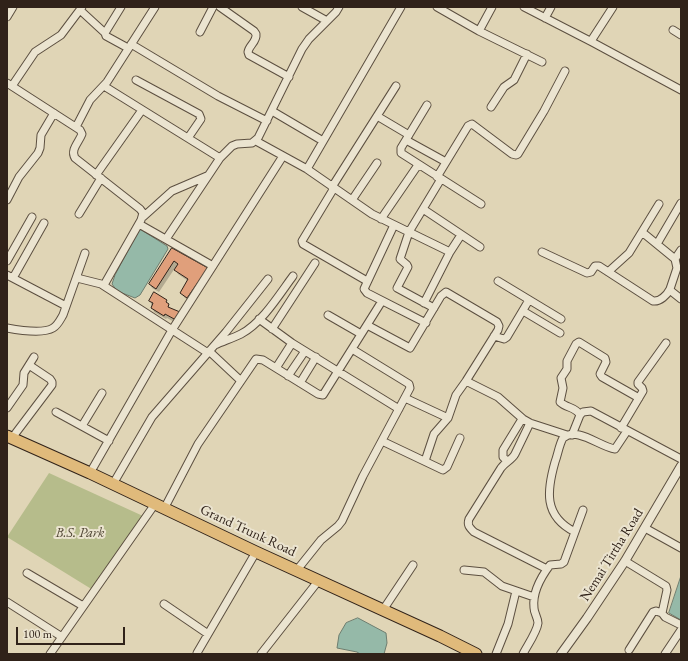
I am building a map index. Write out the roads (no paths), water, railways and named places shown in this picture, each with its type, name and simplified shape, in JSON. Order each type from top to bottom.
[{"type":"main road","name":"Grand Trunk Road","points":[[9,437],[90,473],[476,654]]},
{"type":"street","points":[[7,17],[13,7]]},
{"type":"street","points":[[105,33],[121,7]]},
{"type":"street","points":[[76,127],[90,100],[104,86],[155,7]]},
{"type":"street","points":[[200,32],[213,7]]},
{"type":"street","points":[[220,7],[254,31],[256,34],[256,40],[248,49],[249,55],[288,77]]},
{"type":"street","points":[[302,7],[327,21]]},
{"type":"street","points":[[256,141],[305,44],[339,7]]},
{"type":"street","points":[[307,169],[401,7]]},
{"type":"street","points":[[437,7],[479,31],[542,62]]},
{"type":"street","points":[[479,31],[492,7]]},
{"type":"street","points":[[524,7],[591,41],[681,90]]},
{"type":"street","points":[[545,18],[552,7]]},
{"type":"street","points":[[591,41],[613,7]]},
{"type":"street","points":[[143,217],[143,213],[140,209],[73,156],[73,151],[82,132],[9,84],[35,52],[61,35],[81,9],[105,33],[106,36],[130,46],[218,96],[267,121]]},
{"type":"street","points":[[673,30],[681,35]]},
{"type":"street","points":[[491,107],[504,87],[514,80],[527,54]]},
{"type":"street","points":[[434,308],[397,288],[408,267],[400,260],[409,232],[423,209],[446,162],[468,126],[472,124],[512,154],[518,154],[544,111],[565,71]]},
{"type":"street","points":[[136,80],[199,114],[201,120],[188,138]]},
{"type":"street","points":[[104,86],[220,158]]},
{"type":"street","points":[[367,281],[303,244],[302,241],[333,187],[396,86]]},
{"type":"street","points":[[427,105],[401,148],[401,153],[481,204]]},
{"type":"street","points":[[79,214],[98,176],[142,110]]},
{"type":"street","points":[[272,111],[323,141]]},
{"type":"street","points":[[7,200],[19,177],[38,152],[40,148],[41,135],[54,113]]},
{"type":"street","points":[[377,116],[446,162]]},
{"type":"street","points":[[166,239],[220,158],[232,146],[256,141],[307,169],[381,219],[450,252]]},
{"type":"street","points":[[90,473],[172,330],[283,156]]},
{"type":"street","points":[[352,200],[377,163]]},
{"type":"street","points":[[381,219],[418,165]]},
{"type":"street","points":[[104,285],[143,217],[172,191],[207,176]]},
{"type":"street","points":[[657,244],[681,203]]},
{"type":"street","points":[[608,272],[629,253],[659,204]]},
{"type":"street","points":[[423,209],[480,247]]},
{"type":"street","points":[[7,261],[32,217]]},
{"type":"street","points":[[44,223],[10,276],[66,306]]},
{"type":"street","points":[[139,224],[213,266]]},
{"type":"street","points":[[394,225],[364,288],[367,292],[382,301],[426,323]]},
{"type":"street","points":[[542,252],[587,273],[591,272],[597,265],[653,301],[658,301],[669,292],[677,268],[675,259],[642,232]]},
{"type":"street","points":[[424,303],[461,234]]},
{"type":"street","points":[[675,259],[681,250]]},
{"type":"street","points":[[7,328],[48,330],[53,328],[59,322],[66,306],[85,253]]},
{"type":"street","points":[[272,329],[315,264]]},
{"type":"street","points":[[214,345],[241,334],[259,319],[293,276]]},
{"type":"street","points":[[76,278],[94,281],[104,285],[208,352],[240,381]]},
{"type":"street","points":[[113,484],[152,417],[268,279]]},
{"type":"street","points":[[498,281],[561,319]]},
{"type":"street","points":[[670,289],[671,292],[681,299]]},
{"type":"street","points":[[367,325],[410,348],[443,294],[448,293],[497,322],[499,326],[498,330],[454,398],[448,418],[434,434],[425,461]]},
{"type":"street","points":[[494,336],[506,339],[529,300]]},
{"type":"street","points":[[50,654],[83,606],[160,506],[198,444],[256,359],[263,360],[318,394],[323,394],[382,301]]},
{"type":"street","points":[[522,311],[560,333]]},
{"type":"street","points":[[328,315],[361,334]]},
{"type":"street","points":[[259,319],[292,343],[399,409]]},
{"type":"street","points":[[580,415],[578,412],[560,402],[563,388],[561,378],[567,369],[567,361],[576,344],[579,342],[605,358],[606,362],[600,374],[602,378],[639,398]]},
{"type":"street","points":[[276,368],[292,343]]},
{"type":"street","points":[[466,381],[498,397],[522,419],[530,423],[570,435],[582,436],[615,449],[643,390],[638,382],[666,343]]},
{"type":"street","points":[[297,570],[321,540],[342,521],[360,482],[410,388],[409,384],[352,349]]},
{"type":"street","points":[[288,376],[305,351]]},
{"type":"street","points":[[7,408],[23,385],[24,373],[34,357]]},
{"type":"street","points":[[300,383],[316,357]]},
{"type":"street","points":[[9,437],[52,385],[50,379],[29,365]]},
{"type":"street","points":[[82,426],[102,393]]},
{"type":"street","points":[[405,398],[448,418]]},
{"type":"street","points":[[575,532],[561,524],[556,517],[549,501],[550,478],[562,440],[570,435],[580,415],[584,412],[591,411],[681,460]]},
{"type":"street","points":[[56,412],[109,441]]},
{"type":"street","points":[[507,461],[503,457],[505,447],[522,419]]},
{"type":"street","points":[[530,423],[515,454],[507,461],[469,519],[468,524],[474,532],[547,569]]},
{"type":"street","points":[[382,441],[440,469],[445,469],[460,438]]},
{"type":"street","points":[[505,447],[515,454]]},
{"type":"street","name":"Nemai Tirtha Road","points":[[561,654],[625,561],[681,466]]},
{"type":"street","points":[[523,654],[537,628],[538,623],[534,611],[534,597],[537,587],[550,565],[561,564],[564,562],[583,510]]},
{"type":"street","points":[[645,528],[681,548]]},
{"type":"street","points":[[197,653],[256,552]]},
{"type":"street","points":[[625,561],[667,588],[662,613]]},
{"type":"street","points":[[383,610],[413,565]]},
{"type":"street","points":[[464,570],[484,572],[497,583],[534,597]]},
{"type":"street","points":[[27,573],[83,606]]},
{"type":"street","points":[[261,654],[319,580]]},
{"type":"street","points":[[496,654],[508,624],[516,591]]},
{"type":"street","points":[[7,602],[62,637]]},
{"type":"street","points":[[164,604],[208,634]]},
{"type":"street","points":[[629,650],[653,612],[656,611],[662,613],[664,617],[681,625]]},
{"type":"street","points":[[665,654],[681,630]]},
{"type":"park label","name":"B.S. Park","points":[[80,533]]}]
